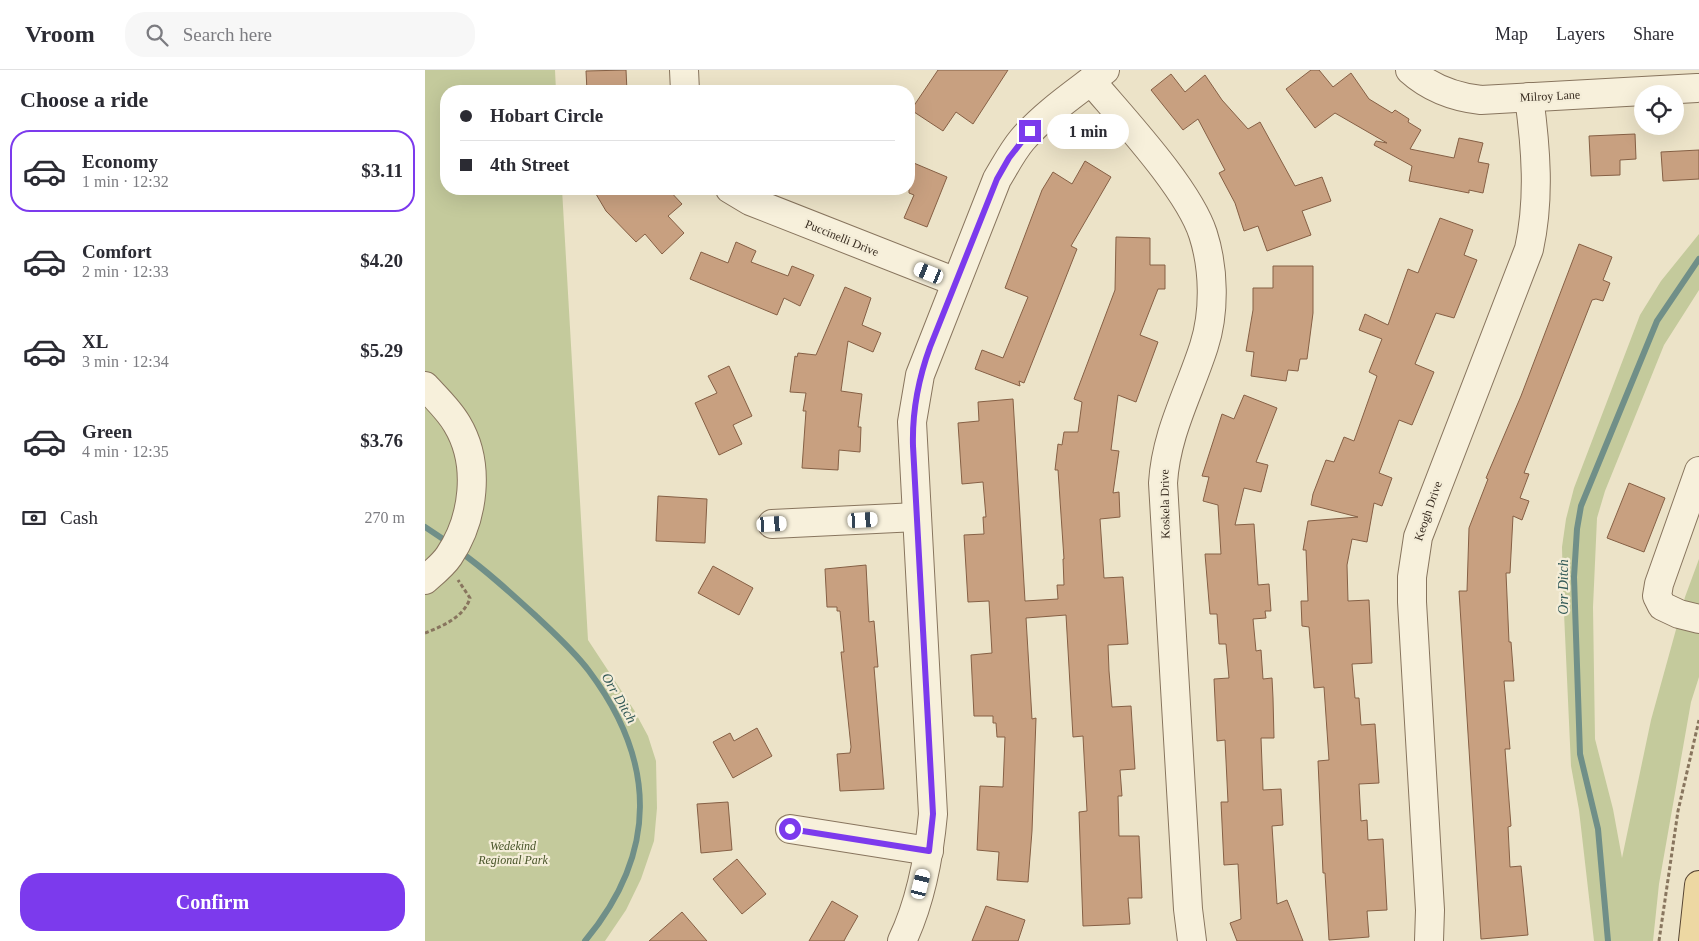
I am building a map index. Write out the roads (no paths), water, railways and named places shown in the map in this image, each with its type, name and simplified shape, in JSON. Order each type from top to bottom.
[{"type":"main road","points":[[1693,941],[1699,885]]},
{"type":"street","points":[[684,70],[685,85]]},
{"type":"street","name":"Milroy Lane","points":[[1410,70],[1433,87],[1466,98],[1529,97],[1697,88]]},
{"type":"street","points":[[902,941],[918,900],[929,851],[933,814],[912,422],[915,399],[923,366],[997,179],[1021,141],[1039,122],[1098,76]]},
{"type":"street","name":"Koskela Drive","points":[[1098,76],[1182,196],[1203,233],[1208,256],[1211,298],[1209,330],[1175,419],[1164,463],[1163,483],[1188,909],[1192,941]]},
{"type":"street","name":"Keogh Drive","points":[[1429,941],[1430,910],[1412,602],[1414,556],[1429,507],[1529,249],[1535,213],[1536,180],[1529,97]]},
{"type":"street","name":"Puccinelli Drive","points":[[740,195],[750,201],[956,282]]},
{"type":"street","points":[[425,386],[457,425],[468,450],[472,477],[469,510],[462,534],[448,558],[433,573]]},
{"type":"street","points":[[1699,471],[1659,584],[1657,596],[1662,606],[1679,614],[1699,619]]},
{"type":"street","points":[[772,524],[917,517]]},
{"type":"street","points":[[790,829],[929,851]]},
{"type":"waterway","name":"Orr Ditch","points":[[1608,941],[1598,829],[1580,754],[1574,577],[1577,529],[1581,506],[1657,321],[1699,259]]},
{"type":"waterway","name":"Orr Ditch","points":[[425,527],[449,543]]},
{"type":"waterway","name":"Orr Ditch","points":[[459,551],[508,591],[577,657],[589,671],[611,705],[627,739],[637,773],[640,807],[636,841],[626,874],[609,908],[585,941]]},
{"type":"park label","name":"Wedekind Regional Park","points":[[513,853]]}]
